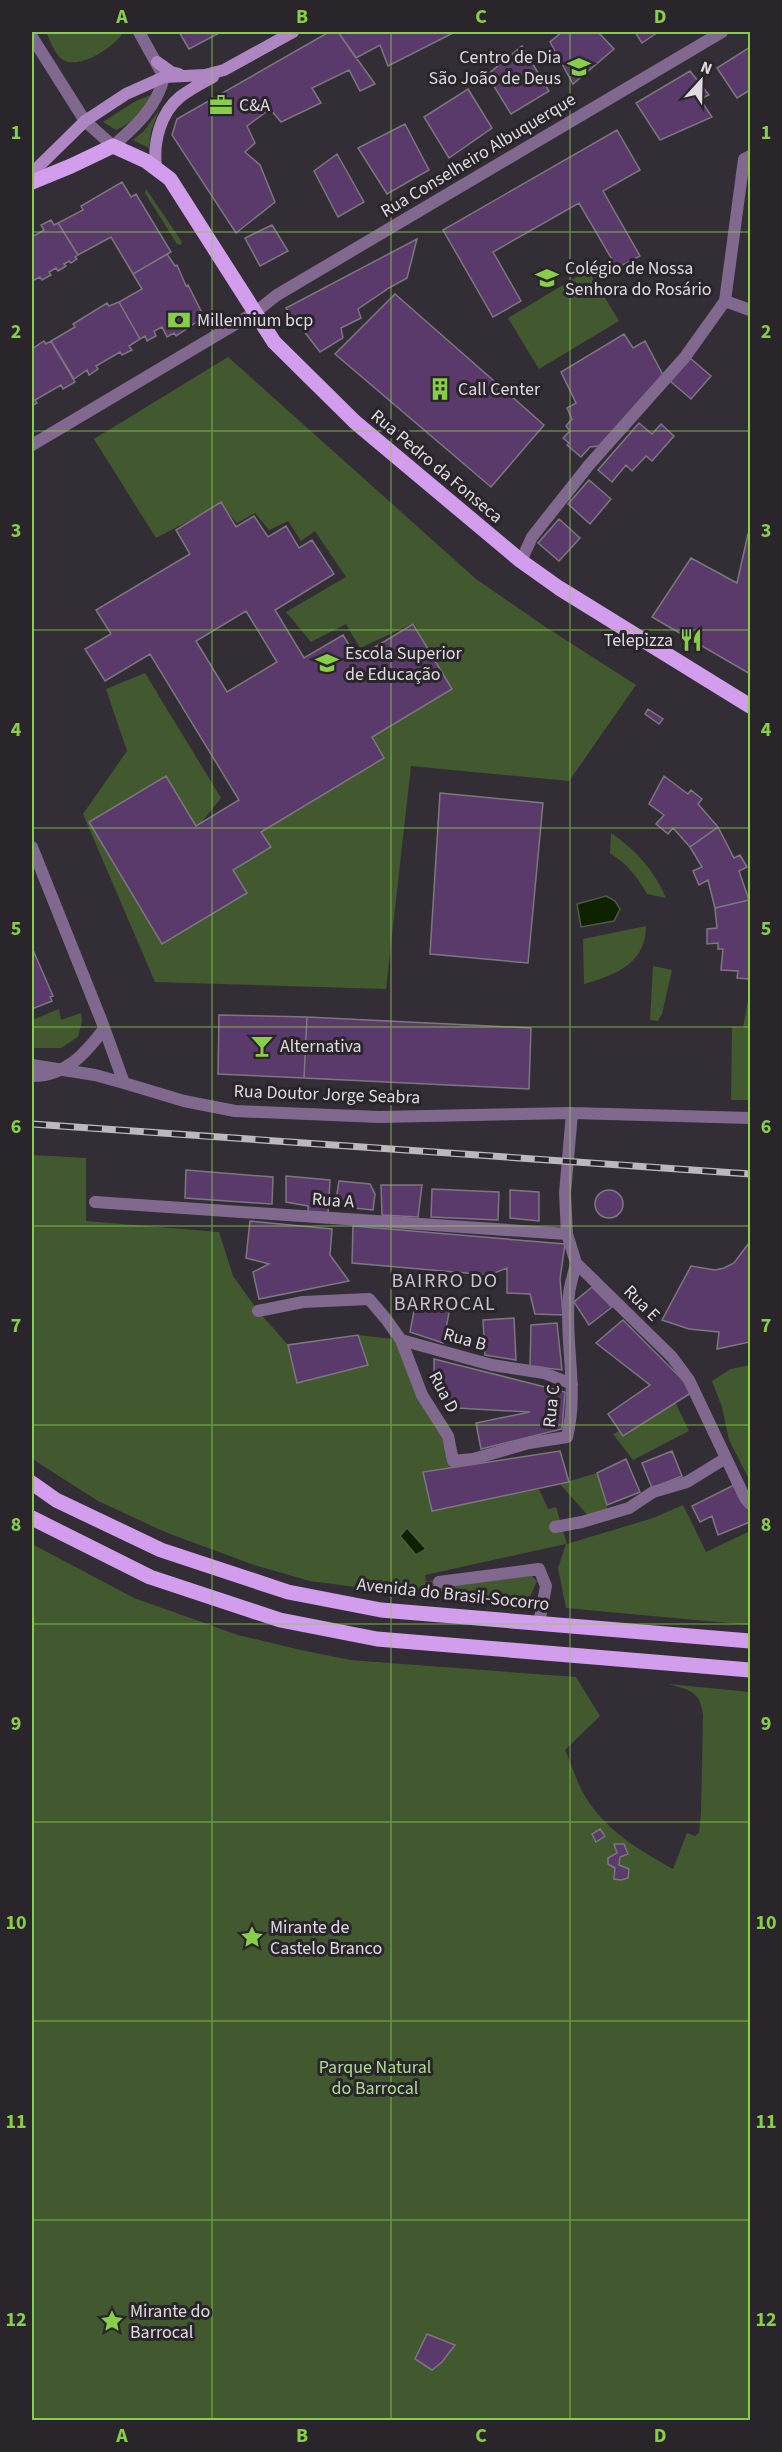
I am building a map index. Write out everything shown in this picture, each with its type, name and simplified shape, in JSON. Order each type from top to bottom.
[{"type":"main road","points":[[156,167],[155,148],[158,136],[172,106],[180,97],[293,32]]},
{"type":"main road","points":[[157,62],[171,72],[183,76]]},
{"type":"main road","points":[[32,173],[85,121],[126,94],[164,77],[205,75],[224,70]]},
{"type":"main road","points":[[32,182],[113,146]]},
{"type":"main road","name":"Rua Pedro da Fonseca","points":[[113,146],[156,167],[170,179],[274,342],[355,422],[521,561],[569,594],[750,706]]},
{"type":"main road","name":"Avenida do Brasil-Socorro","points":[[32,1484],[56,1500],[161,1550],[288,1592],[381,1610],[750,1641]]},
{"type":"main road","points":[[32,1518],[150,1576],[280,1620],[377,1639],[750,1670]]},
{"type":"street","points":[[32,37],[85,121],[113,146],[145,115],[161,89],[164,77],[139,32]]},
{"type":"street","name":"Rua Conselheiro Albuquerque","points":[[32,446],[254,313],[287,289],[722,32]]},
{"type":"street","points":[[521,561],[532,537],[589,465],[685,357],[725,301],[744,159],[750,156]]},
{"type":"street","points":[[725,301],[750,310]]},
{"type":"street","points":[[32,847],[124,1083]]},
{"type":"street","points":[[32,1076],[63,1071],[86,1053],[104,1029]]},
{"type":"street","points":[[32,1065],[63,1071]]},
{"type":"street","name":"Rua Doutor Jorge Seabra","points":[[63,1071],[95,1075],[184,1101],[235,1111],[379,1117],[572,1113],[750,1118]]},
{"type":"street","name":"Rua E","points":[[572,1113],[566,1193],[567,1234],[576,1263],[672,1357],[689,1380],[745,1498],[750,1504]]},
{"type":"street","name":"Rua A","points":[[95,1202],[567,1234]]},
{"type":"street","name":"Rua C","points":[[453,1461],[472,1459],[529,1443],[567,1437],[571,1423],[572,1384],[569,1293],[576,1263]]},
{"type":"street","points":[[258,1311],[303,1302],[369,1299],[387,1319],[401,1340]]},
{"type":"street","name":"Rua B","points":[[401,1340],[492,1365],[544,1373],[572,1384]]},
{"type":"street","name":"Rua D","points":[[401,1340],[422,1395],[448,1436],[453,1461]]},
{"type":"street","points":[[555,1527],[582,1522],[629,1508],[653,1492],[687,1482],[726,1458]]},
{"type":"street","points":[[439,1582],[539,1569],[546,1586],[539,1623]]},
{"type":"green space","points":[[46,32],[123,32],[113,44],[97,55],[79,62],[70,62],[58,55]]},
{"type":"green space","points":[[151,95],[141,112],[132,121],[116,130],[103,122],[134,102]]},
{"type":"green space","points":[[159,110],[151,131],[149,148],[133,140],[144,131]]},
{"type":"green space","points":[[146,189],[182,242],[181,245],[177,244],[145,193]]},
{"type":"green space","points":[[588,270],[619,321],[539,369],[508,318]]},
{"type":"green space","points":[[228,357],[476,579],[636,685],[569,781],[411,766],[386,989],[155,982],[83,814],[127,751],[106,689],[145,673],[221,798],[195,830],[219,867],[248,829],[366,736],[448,687],[414,623],[360,648],[346,624],[311,642],[286,612],[346,577],[315,531],[301,541],[288,521],[269,530],[255,513],[237,523],[221,504],[156,538],[94,439]]},
{"type":"green space","points":[[611,833],[643,861],[656,878],[666,898],[647,894],[631,871],[610,853]]},
{"type":"green space","points":[[646,926],[641,949],[627,966],[584,984],[583,939]]},
{"type":"green space","points":[[653,966],[672,970],[662,1014],[658,1021],[650,1020]]},
{"type":"green space","points":[[750,989],[750,1100],[731,1100],[732,1027],[743,1028]]},
{"type":"green space","points":[[59,1009],[61,1020],[81,1013],[82,1021],[78,1037],[61,1048],[32,1048],[32,1020]]},
{"type":"green space","points":[[32,1155],[86,1158],[86,1221],[219,1232],[233,1276],[258,1311],[288,1345],[298,1383],[367,1365],[358,1335],[401,1340],[450,1444],[452,1468],[423,1472],[432,1511],[539,1489],[548,1509],[556,1507],[567,1544],[653,1518],[683,1505],[706,1552],[750,1531],[750,1625],[566,1608],[558,1568],[566,1544],[425,1575],[426,1581],[532,1576],[537,1581],[527,1603],[440,1598],[310,1581],[254,1565],[165,1532],[98,1501],[37,1462],[32,1458]]},
{"type":"green space","points":[[750,1365],[750,1481],[729,1440],[722,1407],[712,1381],[731,1369]]},
{"type":"green space","points":[[675,1402],[689,1431],[633,1460],[613,1434]]},
{"type":"green space","points":[[597,1473],[609,1514],[591,1519],[560,1484]]},
{"type":"green space","name":"Parque Natural do Barrocal","points":[[32,1544],[134,1598],[238,1635],[350,1660],[576,1677],[600,1716],[565,1750],[583,1793],[594,1810],[614,1830],[636,1847],[673,1869],[687,1833],[695,1836],[699,1833],[703,1715],[696,1695],[668,1684],[750,1692],[750,2420],[32,2420]]},
{"type":"shaded area","points":[[606,896],[615,901],[620,909],[614,921],[581,927],[577,904]]},
{"type":"shaded area","points":[[407,1528],[426,1549],[416,1555],[400,1536]]},
{"type":"building","points":[[179,32],[221,32],[189,49]]},
{"type":"building","points":[[329,32],[338,32],[375,84],[360,91],[349,70],[312,88],[321,103],[281,122],[270,109],[247,126],[255,143],[245,152],[260,165],[275,202],[236,233],[172,135],[177,119]]},
{"type":"building","points":[[338,32],[455,32],[388,66],[380,45],[356,58]]},
{"type":"building","name":"Centro de Dia São João de Deus","points":[[562,32],[598,32],[614,49],[573,84],[550,42]]},
{"type":"building","points":[[635,32],[658,32],[642,43]]},
{"type":"building","points":[[522,46],[549,91],[511,114],[487,75]]},
{"type":"building","points":[[750,47],[750,90],[737,98],[717,68]]},
{"type":"building","points":[[690,71],[709,95],[700,99],[712,117],[660,140],[636,103]]},
{"type":"building","points":[[468,89],[492,128],[449,158],[424,117]]},
{"type":"building","points":[[405,124],[429,170],[387,194],[358,148]]},
{"type":"building","points":[[617,130],[640,170],[603,191],[640,256],[617,268],[579,203],[493,252],[521,301],[493,317],[443,230]]},
{"type":"building","points":[[337,154],[364,202],[338,217],[314,171]]},
{"type":"building","points":[[122,182],[131,197],[136,194],[171,252],[133,274],[111,237],[78,255],[58,223],[83,210],[81,206]]},
{"type":"building","points":[[51,220],[54,225],[58,223],[78,255],[75,257],[77,259],[64,264],[66,266],[58,271],[56,268],[49,272],[51,275],[42,280],[40,277],[32,281],[32,237],[44,230],[41,225]]},
{"type":"building","points":[[272,225],[288,251],[260,266],[245,238]]},
{"type":"building","points":[[417,239],[407,278],[358,309],[361,318],[341,328],[343,338],[320,352],[286,308]]},
{"type":"building","points":[[167,254],[175,266],[177,265],[204,317],[176,336],[174,333],[167,337],[162,327],[154,331],[156,336],[147,341],[145,336],[140,339],[119,302],[142,289],[133,274]]},
{"type":"building","name":"Call Center","points":[[395,294],[544,425],[491,487],[335,354]]},
{"type":"building","points":[[119,302],[140,339],[129,346],[132,350],[122,355],[120,352],[96,366],[98,369],[89,375],[87,370],[74,379],[51,341],[75,327],[73,324],[107,303],[109,306]]},
{"type":"building","points":[[624,334],[633,348],[645,341],[663,375],[599,446],[590,447],[581,457],[567,445],[569,443],[563,438],[570,431],[566,426],[572,419],[567,408],[576,403],[561,372]]},
{"type":"building","points":[[44,341],[46,344],[51,341],[75,382],[63,389],[61,385],[35,400],[37,403],[32,406],[32,349]]},
{"type":"building","points":[[690,358],[711,376],[691,399],[670,381]]},
{"type":"building","points":[[639,423],[652,434],[661,424],[674,436],[652,461],[646,456],[632,471],[626,465],[612,482],[598,470]]},
{"type":"building","points":[[589,480],[611,499],[590,524],[568,504]]},
{"type":"building","points":[[221,502],[236,527],[254,516],[268,537],[286,526],[299,548],[312,540],[334,574],[275,610],[304,658],[343,635],[357,658],[413,624],[452,689],[372,737],[384,758],[261,832],[271,847],[233,870],[247,893],[162,944],[89,822],[166,776],[196,826],[239,800],[150,654],[105,681],[85,649],[111,634],[96,610],[190,554],[176,530]],"holes":[[[246,611],[277,662],[227,692],[196,641]]]},
{"type":"building","points":[[559,519],[580,538],[559,561],[538,543]]},
{"type":"building","points":[[748,534],[750,534],[750,674],[652,617],[691,558],[737,583]]},
{"type":"building","points":[[648,709],[663,719],[659,724],[645,714]]},
{"type":"building","points":[[664,776],[688,794],[691,790],[702,799],[698,804],[718,827],[690,847],[673,828],[668,834],[656,824],[664,815],[649,804]]},
{"type":"building","points":[[440,793],[543,803],[528,963],[430,954]]},
{"type":"building","points":[[718,827],[734,858],[740,855],[747,867],[739,871],[749,900],[715,908],[708,880],[699,885],[693,871],[702,867],[690,847]]},
{"type":"building","points":[[749,900],[749,979],[737,978],[738,971],[721,970],[723,949],[718,949],[718,943],[707,944],[707,929],[717,928],[715,908]]},
{"type":"building","points":[[32,951],[53,996],[50,997],[52,1001],[32,1009]]},
{"type":"building","name":"Alternativa","points":[[219,1015],[307,1017],[304,1078],[218,1074]]},
{"type":"building","points":[[307,1017],[531,1028],[529,1089],[304,1078]]},
{"type":"building","points":[[186,1170],[273,1177],[272,1204],[185,1198]]},
{"type":"building","points":[[286,1176],[330,1180],[328,1214],[308,1215],[308,1206],[286,1202]]},
{"type":"building","points":[[339,1181],[370,1184],[375,1194],[373,1210],[335,1206]]},
{"type":"building","points":[[381,1185],[422,1185],[418,1217],[382,1215]]},
{"type":"building","points":[[432,1189],[499,1192],[498,1220],[431,1217]]},
{"type":"building","points":[[510,1190],[539,1192],[539,1221],[510,1218]]},
{"type":"building","points":[[609,1190],[619,1194],[623,1204],[619,1214],[609,1218],[599,1214],[595,1204],[599,1194]]},
{"type":"building","points":[[250,1221],[332,1229],[330,1255],[349,1281],[259,1299],[253,1272],[269,1264],[246,1258]]},
{"type":"building","points":[[353,1226],[565,1244],[560,1279],[563,1315],[535,1314],[530,1294],[507,1293],[507,1268],[489,1275],[352,1263]]},
{"type":"building","points":[[749,1243],[750,1342],[717,1349],[719,1332],[689,1329],[662,1320],[691,1266],[715,1270],[724,1268],[734,1263]]},
{"type":"building","points":[[592,1287],[612,1307],[589,1325],[574,1302]]},
{"type":"building","points":[[416,1300],[450,1308],[443,1343],[410,1332]]},
{"type":"building","points":[[514,1318],[516,1360],[485,1355],[483,1320]]},
{"type":"building","points":[[623,1320],[694,1391],[623,1436],[608,1414],[650,1385],[596,1343]]},
{"type":"building","points":[[557,1323],[562,1370],[530,1366],[531,1325]]},
{"type":"building","points":[[358,1335],[368,1365],[297,1383],[288,1345]]},
{"type":"building","points":[[434,1359],[565,1392],[562,1429],[481,1449],[476,1423],[530,1412],[456,1408],[434,1383]]},
{"type":"building","points":[[560,1451],[569,1482],[432,1511],[423,1472]]},
{"type":"building","points":[[672,1451],[682,1476],[652,1488],[642,1463]]},
{"type":"building","points":[[626,1459],[640,1492],[607,1505],[597,1473]]},
{"type":"building","points":[[738,1483],[750,1500],[750,1522],[718,1535],[712,1516],[700,1522],[692,1506]]},
{"type":"building","points":[[600,1829],[605,1836],[596,1842],[592,1834]]},
{"type":"building","points":[[614,1844],[624,1844],[628,1854],[620,1857],[619,1865],[629,1869],[628,1878],[614,1879],[615,1868],[608,1864],[608,1858],[617,1853]]},
{"type":"building","points":[[427,2334],[455,2345],[442,2362],[432,2370],[415,2359]]},
{"type":"railway","points":[[32,1124],[750,1174]]},
{"type":"place","name":"Centro de Dia São João de Deus","points":[[579,67]]},
{"type":"place","name":"C&A","points":[[221,105]]},
{"type":"place","name":"Colégio de Nossa Senhora do Rosário","points":[[547,278]]},
{"type":"place","name":"Millennium bcp","points":[[179,320]]},
{"type":"place","name":"Call Center","points":[[440,389]]},
{"type":"place","name":"Telepizza","points":[[691,640]]},
{"type":"place","name":"Escola Superior de Educação","points":[[327,663]]},
{"type":"place","name":"Alternativa","points":[[262,1046]]},
{"type":"place","name":"Mirante de Castelo Branco","points":[[252,1937]]},
{"type":"place","name":"Mirante do Barrocal","points":[[112,2321]]},
{"type":"district","name":"BAIRRO DO BARROCAL","points":[[445,1292]]}]
